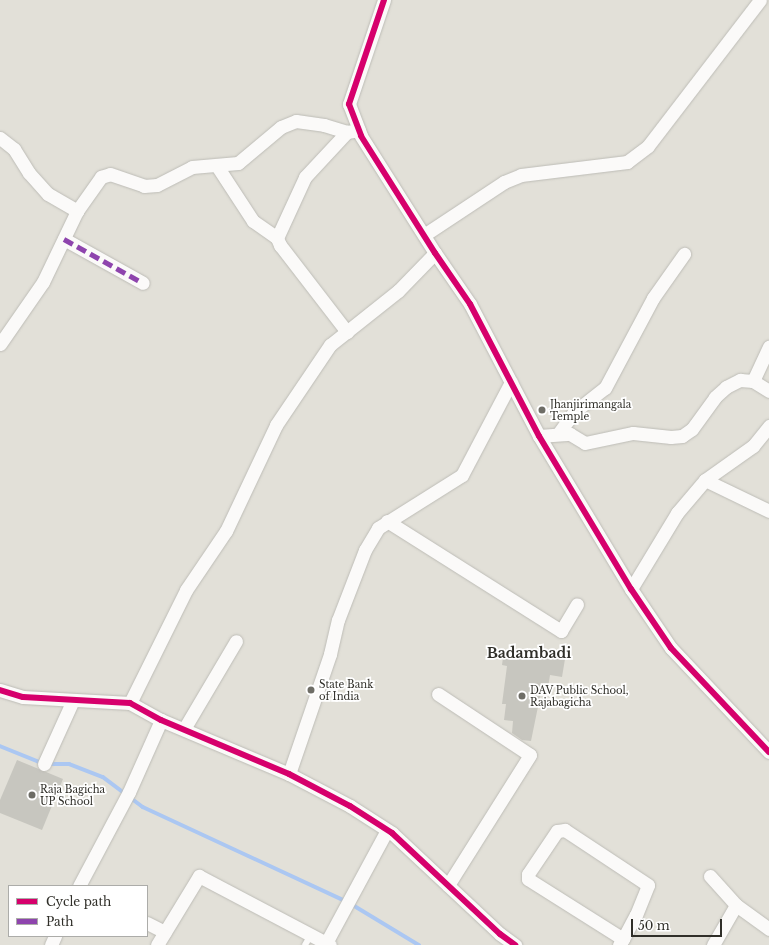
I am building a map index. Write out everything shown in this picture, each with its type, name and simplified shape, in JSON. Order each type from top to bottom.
[{"type":"street","points":[[384,0],[349,104],[353,131],[470,304],[539,436],[631,589],[670,648],[769,752]]},
{"type":"street","points":[[424,235],[504,182],[521,175],[627,162],[648,146],[760,0]]},
{"type":"street","points":[[0,344],[42,282],[77,211],[101,177],[110,174],[131,182],[157,185],[192,167],[238,163],[281,127],[296,121],[353,131]]},
{"type":"street","points":[[277,238],[305,177],[353,131]]},
{"type":"street","points":[[0,138],[14,150],[29,173],[48,194],[77,211]]},
{"type":"street","points":[[217,166],[253,221],[277,238],[280,245],[347,332]]},
{"type":"street","points":[[64,239],[143,283]]},
{"type":"street","points":[[130,703],[186,590],[226,531],[276,424],[330,345],[398,290],[435,253]]},
{"type":"street","points":[[558,434],[574,412],[605,388],[653,298],[684,254]]},
{"type":"street","points":[[752,381],[769,346]]},
{"type":"street","points":[[539,436],[570,434],[585,443],[633,433],[671,437],[682,436],[692,429],[715,397],[726,387],[740,380],[752,381],[769,391]]},
{"type":"street","points":[[289,774],[330,654],[338,620],[351,581],[378,528],[462,475],[511,382]]},
{"type":"street","points":[[631,589],[668,525],[706,480],[753,446],[769,426]]},
{"type":"street","points":[[706,480],[769,511]]},
{"type":"street","points":[[387,522],[561,631],[577,604]]},
{"type":"street","points":[[184,729],[236,641]]},
{"type":"street","points":[[0,690],[22,696],[130,703],[160,720],[289,774],[350,806],[386,830],[515,945]]},
{"type":"street","points":[[438,694],[530,755],[448,885]]},
{"type":"street","points":[[44,764],[73,700]]},
{"type":"street","points":[[80,885],[129,792],[160,720]]},
{"type":"street","points":[[158,945],[199,876],[308,940],[328,944],[386,830]]},
{"type":"street","points":[[565,830],[648,885],[621,942],[528,879],[528,874],[557,831],[565,830]]},
{"type":"street","points":[[710,876],[736,904],[769,929]]},
{"type":"street","points":[[712,945],[736,904]]},
{"type":"street","points":[[148,924],[165,932]]},
{"type":"building","name":"DAV Public School, Rajabagicha","points":[[504,650],[565,659],[562,677],[550,675],[548,688],[542,687],[531,741],[522,740],[512,733],[513,721],[504,720],[506,704],[502,704],[507,666],[502,665]]},
{"type":"building","name":"Raja Bagicha UP School","points":[[17,760],[63,779],[42,830],[0,813],[0,800]]},
{"type":"waterway","points":[[0,746],[42,763]]},
{"type":"waterway","points":[[48,764],[69,764],[103,777],[143,807],[348,902],[419,945]]},
{"type":"marked path","points":[[64,239],[143,283]]},
{"type":"cycle path","points":[[384,0],[349,104],[361,136],[435,253],[470,304],[539,436],[631,589],[671,648],[769,752]]},
{"type":"cycle path","points":[[0,690],[23,697],[130,703],[161,720],[289,774],[350,806],[392,833],[500,934],[515,945]]},
{"type":"place","name":"Jhanjirimangala Temple","points":[[542,410]]},
{"type":"place","name":"State Bank of India","points":[[311,690]]},
{"type":"place","name":"DAV Public School, Rajabagicha","points":[[522,696]]},
{"type":"place","name":"Raja Bagicha UP School","points":[[32,795]]},
{"type":"district","name":"Badambadi","points":[[529,653]]}]
